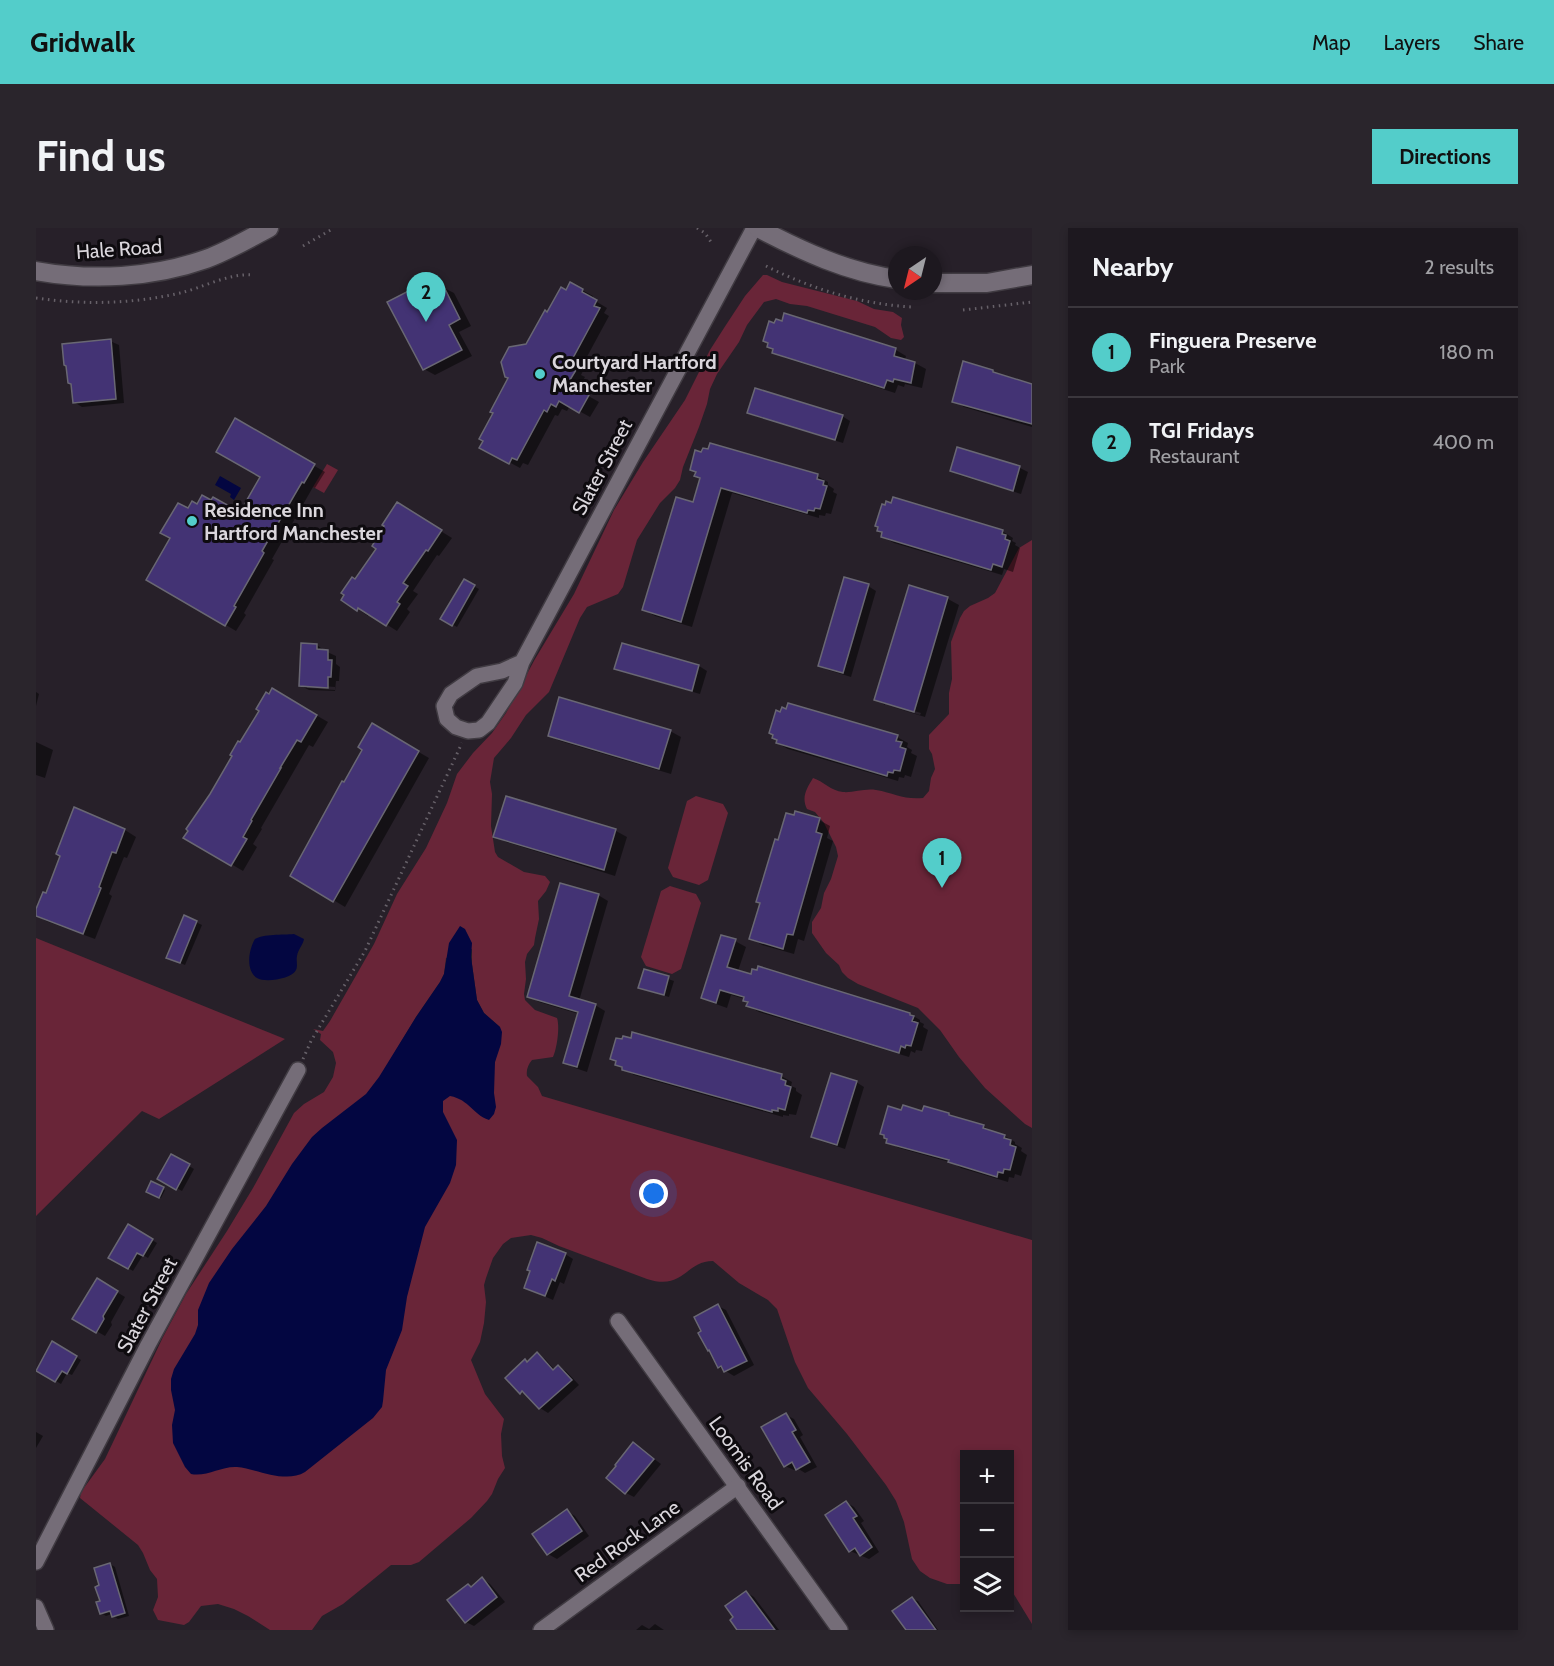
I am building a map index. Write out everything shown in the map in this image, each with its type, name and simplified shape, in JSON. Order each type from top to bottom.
[{"type":"street","name":"Hale Road","points":[[36,271],[64,276],[92,277],[123,276],[170,269],[214,255],[269,228]]},
{"type":"street","points":[[756,228],[824,259],[863,272],[888,277]]},
{"type":"street","name":"Slater Street","points":[[468,731],[479,730],[488,723],[515,683],[522,662],[756,228]]},
{"type":"street","points":[[942,283],[987,283],[1032,275]]},
{"type":"street","points":[[468,731],[456,727],[447,718],[444,706],[451,694],[477,676],[502,671],[522,662]]},
{"type":"street","name":"Slater Street","points":[[36,1562],[148,1345],[298,1070]]},
{"type":"street","name":"Loomis Road","points":[[618,1321],[840,1630]]},
{"type":"street","name":"Red Rock Lane","points":[[541,1630],[738,1486]]},
{"type":"street","points":[[36,1607],[46,1630]]},
{"type":"path","points":[[303,246],[334,228]]},
{"type":"path","points":[[697,228],[705,233],[711,242]]},
{"type":"path","points":[[766,266],[807,285],[831,293],[882,304],[912,307]]},
{"type":"path","points":[[36,298],[88,303],[133,301],[179,293],[236,276],[252,275]]},
{"type":"path","points":[[963,310],[1032,302]]},
{"type":"path","points":[[298,1070],[312,1041],[365,951],[468,731]]},
{"type":"shaded area","points":[[763,275],[857,301],[874,309],[893,312],[902,318],[904,337],[901,340],[891,338],[875,327],[807,306],[776,299],[764,302],[717,374],[680,480],[660,503],[637,540],[623,587],[618,594],[587,607],[580,618],[549,692],[526,715],[494,758],[490,782],[491,826],[495,852],[498,857],[524,872],[545,876],[550,882],[538,901],[539,919],[534,945],[527,954],[525,962],[524,994],[525,1000],[535,1010],[557,1018],[558,1038],[553,1057],[532,1060],[527,1076],[538,1087],[542,1096],[1032,1240],[1032,1624],[1014,1595],[1014,1450],[960,1450],[960,1584],[947,1584],[930,1578],[920,1571],[912,1559],[904,1522],[896,1501],[886,1485],[808,1388],[795,1362],[777,1309],[768,1300],[739,1283],[713,1261],[696,1266],[677,1279],[659,1282],[531,1235],[511,1238],[503,1244],[493,1258],[484,1285],[486,1302],[484,1323],[480,1342],[471,1360],[485,1394],[504,1419],[501,1434],[505,1468],[492,1494],[471,1518],[419,1562],[411,1565],[391,1565],[343,1604],[322,1616],[312,1630],[270,1630],[234,1609],[218,1604],[201,1606],[184,1625],[158,1620],[153,1610],[158,1597],[157,1579],[150,1570],[143,1553],[138,1545],[80,1498],[81,1492],[105,1459],[186,1294],[253,1188],[294,1113],[324,1092],[333,1077],[336,1063],[333,1052],[320,1040],[321,1034],[313,1029],[323,1031],[330,1021],[374,944],[397,894],[426,848],[447,803],[457,774],[506,713],[574,594],[614,510],[685,400],[710,350],[745,296]],"holes":[[[472,949],[477,1000],[484,1013],[500,1027],[495,1062],[395,1052],[440,982],[444,974],[446,958]]]},
{"type":"shaded area","points":[[327,464],[338,470],[324,493],[313,487]]},
{"type":"shaded area","points":[[220,476],[241,488],[234,500],[230,497],[231,494],[215,485]]},
{"type":"shaded area","points":[[1032,540],[1032,1128],[985,1088],[940,1030],[918,1008],[848,978],[812,933],[812,922],[821,908],[824,893],[838,856],[824,823],[815,812],[807,809],[805,797],[813,778],[839,791],[872,790],[905,797],[923,798],[929,791],[935,769],[929,749],[929,735],[949,714],[952,679],[951,642],[960,618],[970,606],[995,593],[1019,548]]},
{"type":"shaded area","points":[[696,796],[723,804],[728,813],[708,880],[699,885],[673,877],[668,868],[687,801]]},
{"type":"shaded area","points":[[670,886],[696,894],[701,903],[681,969],[672,974],[646,966],[641,957],[661,891]]},
{"type":"shaded area","points":[[460,926],[465,929],[472,943],[471,957],[477,1000],[484,1013],[500,1027],[502,1032],[495,1062],[496,1107],[489,1120],[457,1098],[450,1096],[443,1101],[443,1112],[457,1140],[456,1165],[450,1183],[425,1227],[407,1297],[402,1330],[386,1370],[382,1407],[373,1418],[305,1472],[297,1475],[280,1476],[237,1467],[197,1475],[191,1474],[173,1443],[172,1425],[175,1410],[171,1379],[174,1369],[195,1334],[198,1325],[198,1310],[209,1283],[266,1206],[312,1137],[366,1094],[379,1077],[440,982],[444,974],[449,943]]},
{"type":"shaded area","points":[[294,934],[304,939],[294,973],[278,979],[257,978],[250,965],[251,948],[255,939],[268,935]]},
{"type":"shaded area","points":[[36,938],[285,1039],[159,1119],[142,1111],[36,1216]]},
{"type":"building","points":[[430,280],[435,289],[443,285],[460,319],[449,325],[462,350],[423,370],[387,302]]},
{"type":"building","name":"Courtyard Hartford Manchester","points":[[570,282],[597,300],[594,306],[600,308],[573,358],[576,360],[571,368],[576,370],[568,383],[589,395],[579,413],[559,401],[556,407],[551,404],[547,412],[544,410],[517,460],[512,458],[509,464],[479,448],[483,441],[479,439],[493,413],[490,412],[508,378],[505,377],[501,362],[509,347],[526,344],[561,287],[566,290]]},
{"type":"building","points":[[784,313],[896,348],[894,356],[915,362],[911,383],[894,379],[893,382],[887,380],[884,388],[772,353],[773,349],[767,347],[768,343],[763,341],[769,321],[774,323],[776,319],[782,321]]},
{"type":"building","points":[[111,339],[116,399],[73,403],[71,384],[68,383],[64,365],[62,344]]},
{"type":"building","points":[[963,361],[1032,384],[1032,424],[952,402]]},
{"type":"building","points":[[755,388],[843,415],[835,440],[747,413]]},
{"type":"building","name":"Residence Inn Hartford Manchester","points":[[235,418],[315,464],[262,551],[264,553],[225,626],[146,580],[170,538],[160,533],[178,503],[188,508],[192,501],[197,504],[202,495],[211,500],[213,497],[240,512],[260,477],[216,452]]},
{"type":"building","points":[[710,443],[818,474],[817,479],[824,481],[823,485],[827,486],[820,509],[808,510],[807,513],[721,488],[681,622],[642,610],[676,497],[693,502],[700,478],[694,476],[696,472],[690,470],[695,450],[701,452],[703,448],[708,449]]},
{"type":"building","points":[[957,447],[1020,466],[1013,491],[950,471]]},
{"type":"building","points":[[893,497],[1003,530],[1002,534],[1006,535],[1005,539],[1010,541],[1002,567],[993,564],[991,570],[881,537],[882,532],[877,531],[878,527],[875,526],[882,504],[885,505],[886,501],[891,503]]},
{"type":"building","points":[[397,502],[442,530],[403,583],[408,586],[397,602],[400,604],[386,626],[341,600],[344,595],[341,593],[352,577],[355,579],[376,549],[372,546]]},
{"type":"building","points":[[844,577],[869,584],[843,673],[818,666]]},
{"type":"building","points":[[464,579],[475,585],[452,626],[440,619]]},
{"type":"building","points":[[909,585],[948,597],[914,712],[874,700]]},
{"type":"building","points":[[301,643],[317,644],[317,649],[328,650],[328,660],[332,660],[328,688],[299,686]]},
{"type":"building","points":[[622,643],[699,665],[692,691],[614,669]]},
{"type":"building","points":[[272,688],[317,715],[301,742],[297,740],[280,768],[251,820],[243,837],[247,839],[231,866],[183,838],[188,831],[186,829],[232,756],[230,755],[238,741],[240,742],[259,711],[256,709],[266,692],[269,694]]},
{"type":"building","points":[[559,697],[671,730],[659,769],[548,736]]},
{"type":"building","points":[[788,703],[898,735],[896,741],[902,742],[900,747],[906,749],[900,771],[888,772],[887,776],[776,743],[777,740],[769,733],[776,710],[780,712],[782,707],[786,709]]},
{"type":"building","points":[[372,723],[419,751],[333,902],[290,876],[342,781],[344,782],[362,750],[358,747]]},
{"type":"building","points":[[506,796],[616,829],[604,870],[493,837]]},
{"type":"building","points":[[74,807],[125,829],[116,853],[112,852],[83,934],[36,916],[36,909],[43,892],[46,893],[60,856],[56,854]]},
{"type":"building","points":[[795,811],[820,818],[816,832],[822,834],[793,935],[787,934],[783,949],[749,939],[760,903],[756,902],[775,839],[778,840],[786,813],[794,815]]},
{"type":"building","points":[[560,883],[599,894],[569,996],[596,1004],[577,1067],[563,1063],[578,1012],[527,997]]},
{"type":"building","points":[[184,915],[197,921],[180,963],[166,958]]},
{"type":"building","points":[[721,935],[736,939],[727,967],[751,974],[752,969],[757,970],[758,966],[910,1013],[914,1016],[912,1021],[918,1023],[911,1046],[906,1045],[905,1048],[901,1046],[899,1053],[746,1006],[748,1002],[743,1001],[744,997],[720,990],[716,1003],[701,998]]},
{"type":"building","points":[[644,969],[669,976],[664,995],[638,988]]},
{"type":"building","points":[[632,1032],[782,1074],[781,1079],[786,1081],[785,1085],[791,1087],[785,1110],[778,1108],[778,1111],[772,1110],[772,1112],[622,1070],[622,1067],[615,1065],[616,1061],[610,1059],[616,1038],[622,1039],[623,1036],[631,1038]]},
{"type":"building","points":[[831,1073],[857,1081],[837,1145],[811,1137]]},
{"type":"building","points":[[903,1105],[922,1111],[924,1106],[949,1113],[949,1115],[984,1125],[983,1128],[1005,1135],[1004,1138],[1011,1140],[1010,1145],[1016,1147],[1010,1170],[1004,1169],[1003,1173],[998,1172],[997,1177],[948,1162],[949,1160],[886,1143],[887,1139],[880,1134],[888,1106],[901,1110]]},
{"type":"building","points":[[171,1154],[190,1164],[176,1190],[157,1179]]},
{"type":"building","points":[[151,1181],[164,1187],[159,1198],[146,1192]]},
{"type":"building","points":[[128,1224],[153,1239],[143,1256],[137,1253],[128,1269],[108,1258]]},
{"type":"building","points":[[537,1242],[566,1253],[555,1281],[552,1279],[545,1296],[524,1288],[530,1271],[527,1270]]},
{"type":"building","points":[[97,1278],[118,1291],[96,1333],[72,1319]]},
{"type":"building","points":[[718,1304],[747,1361],[724,1372],[721,1366],[718,1368],[698,1333],[701,1331],[694,1317]]},
{"type":"building","points":[[52,1341],[77,1356],[67,1374],[62,1371],[55,1382],[36,1371]]},
{"type":"building","points":[[537,1352],[553,1370],[558,1365],[572,1380],[539,1409],[522,1391],[520,1394],[505,1378],[525,1359],[527,1362]]},
{"type":"building","points":[[786,1413],[796,1430],[792,1432],[810,1462],[796,1470],[792,1462],[784,1467],[761,1427]]},
{"type":"building","points":[[633,1442],[654,1459],[625,1494],[606,1478]]},
{"type":"building","points":[[846,1501],[857,1516],[853,1518],[872,1547],[860,1556],[855,1548],[849,1552],[825,1515]]},
{"type":"building","points":[[567,1509],[582,1531],[547,1555],[532,1534]]},
{"type":"building","points":[[110,1563],[125,1613],[112,1617],[110,1611],[100,1614],[96,1602],[100,1601],[95,1587],[99,1585],[94,1568]]},
{"type":"building","points":[[482,1577],[497,1597],[465,1623],[447,1600],[468,1584],[471,1587]]},
{"type":"building","points":[[746,1591],[775,1630],[737,1630],[730,1620],[733,1617],[725,1606]]},
{"type":"building","points":[[912,1597],[936,1630],[906,1630],[892,1611]]},
{"type":"place","name":"TGI Fridays","points":[[426,322]]},
{"type":"place","name":"Courtyard Hartford Manchester","points":[[540,374]]},
{"type":"place","name":"Residence Inn Hartford Manchester","points":[[192,521]]},
{"type":"place","name":"Finguera Preserve","points":[[942,888]]}]
